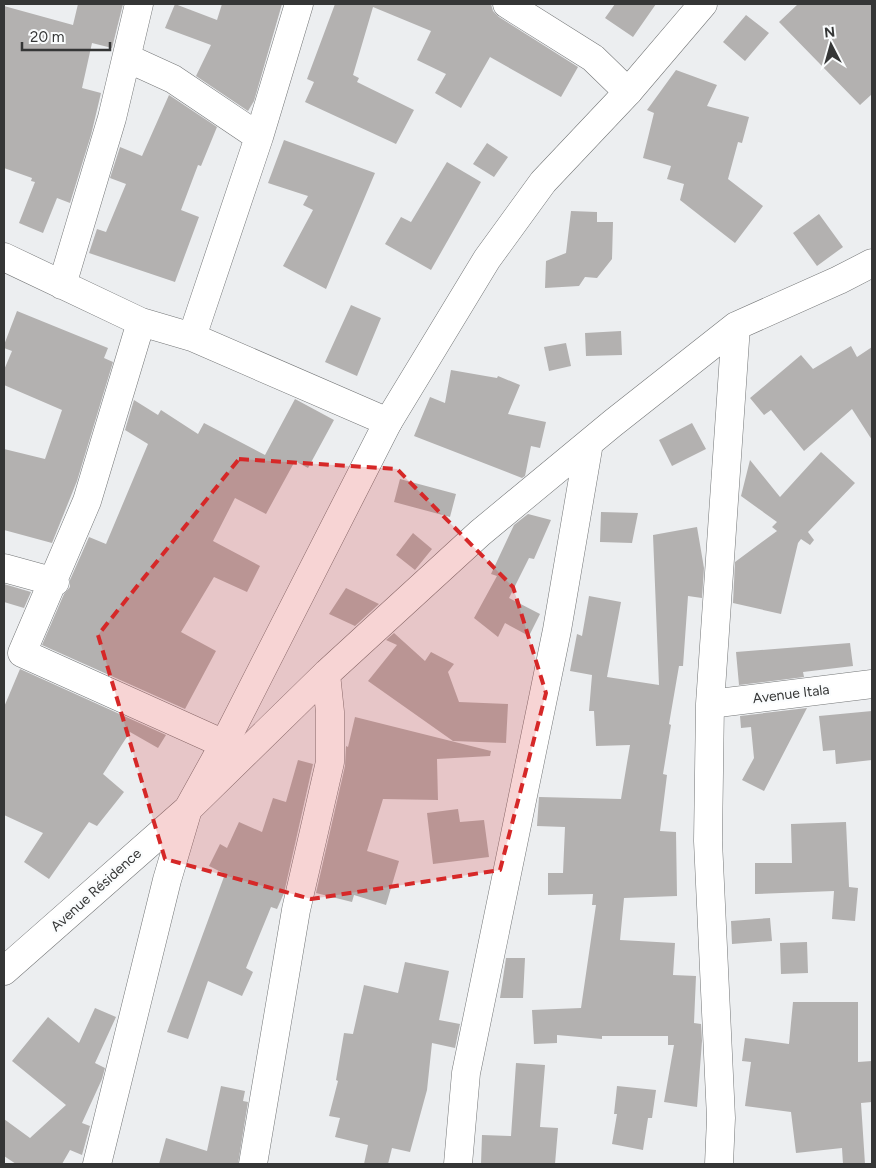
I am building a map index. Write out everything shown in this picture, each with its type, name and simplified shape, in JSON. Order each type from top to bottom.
[{"type":"street","points":[[62,285],[127,58],[139,4]]},
{"type":"street","points":[[192,338],[259,137],[299,4]]},
{"type":"street","points":[[507,4],[593,58],[628,92]]},
{"type":"street","points":[[96,1164],[167,880],[188,808],[224,744],[388,422],[487,259],[543,182],[628,92],[703,4]]},
{"type":"street","points":[[127,58],[173,79],[259,137]]},
{"type":"street","points":[[4,257],[141,322],[192,338],[388,422]]},
{"type":"street","name":"Avenue Résidence","points":[[7,965],[188,808],[326,674],[480,532],[589,443],[736,326],[839,280],[872,263]]},
{"type":"street","points":[[141,322],[87,501],[55,582],[22,649],[25,656],[224,744]]},
{"type":"street","points":[[719,1164],[722,1118],[708,841],[710,704],[736,326]]},
{"type":"street","points":[[458,1164],[466,1074],[557,630],[589,443]]},
{"type":"street","points":[[4,568],[55,582]]},
{"type":"street","points":[[253,1164],[296,910],[330,762],[330,712],[326,674]]},
{"type":"street","name":"Avenue Itala","points":[[710,704],[872,684]]},
{"type":"highlighted area","points":[[239,459],[397,469],[513,587],[546,693],[500,870],[311,899],[165,859],[98,635]]},
{"type":"building","points":[[78,4],[123,4],[112,48],[92,43],[82,88],[101,93],[91,135],[70,203],[57,198],[43,233],[19,223],[35,182],[31,181],[32,178],[4,168],[4,6],[73,25]]},
{"type":"building","points":[[175,4],[217,20],[222,4],[282,4],[254,101],[248,111],[196,76],[211,45],[165,28]]},
{"type":"building","points":[[335,4],[491,4],[493,11],[499,17],[578,67],[561,97],[490,57],[461,108],[435,93],[446,74],[417,60],[431,31],[373,7],[353,75],[359,78],[357,82],[414,110],[396,144],[305,102],[314,82],[307,79]]},
{"type":"building","points":[[615,4],[656,4],[633,37],[605,18]]},
{"type":"building","points":[[798,4],[872,4],[872,94],[860,105],[779,22]]},
{"type":"building","points":[[746,15],[769,33],[745,61],[723,42]]},
{"type":"building","points":[[676,70],[717,85],[707,106],[749,117],[742,143],[738,142],[728,179],[763,206],[735,243],[680,200],[684,184],[667,179],[671,166],[643,158],[654,113],[647,110]]},
{"type":"building","points":[[169,95],[217,127],[201,166],[198,165],[181,210],[199,217],[175,282],[89,253],[97,229],[106,232],[126,184],[110,178],[120,147],[142,156]]},
{"type":"building","points":[[284,140],[375,173],[326,289],[283,266],[313,210],[303,205],[308,196],[268,183]]},
{"type":"building","points":[[487,143],[508,157],[494,177],[473,164]]},
{"type":"building","points":[[447,162],[481,182],[431,270],[385,244],[401,217],[411,222]]},
{"type":"building","points":[[571,211],[597,212],[597,222],[613,222],[612,259],[597,278],[585,277],[579,286],[545,288],[546,261],[566,253]]},
{"type":"building","points":[[819,214],[843,247],[817,266],[793,233]]},
{"type":"building","points":[[351,305],[381,318],[357,376],[325,362]]},
{"type":"building","points":[[17,311],[108,348],[104,358],[113,362],[77,481],[52,543],[4,530],[4,449],[45,459],[62,410],[4,385],[4,370],[12,351],[4,348],[4,345]]},
{"type":"building","points":[[621,331],[622,355],[586,356],[585,333]]},
{"type":"building","points":[[566,343],[571,366],[549,371],[544,347]]},
{"type":"building","points":[[851,346],[857,357],[872,347],[872,440],[852,409],[804,451],[771,410],[764,415],[750,398],[801,355],[813,369]]},
{"type":"building","points":[[451,370],[497,378],[498,376],[520,385],[508,414],[546,422],[540,448],[531,446],[525,476],[522,478],[414,436],[430,397],[445,403]]},
{"type":"building","points":[[295,399],[334,420],[308,468],[295,461],[266,514],[235,498],[213,541],[260,566],[247,592],[214,577],[181,632],[216,651],[185,709],[42,645],[64,594],[70,587],[70,580],[89,537],[106,544],[148,444],[125,430],[134,400],[158,415],[161,410],[198,434],[204,423],[265,455]]},
{"type":"building","points":[[692,423],[706,449],[672,466],[659,440]]},
{"type":"building","points":[[821,452],[855,483],[808,532],[814,540],[810,545],[801,539],[798,543],[781,614],[733,603],[735,562],[777,531],[772,527],[777,522],[741,496],[750,460],[780,497]]},
{"type":"building","points":[[400,479],[456,494],[450,517],[394,502]]},
{"type":"building","points":[[601,512],[638,513],[632,543],[600,542]]},
{"type":"building","points":[[528,514],[551,520],[534,559],[529,558],[509,598],[540,614],[529,636],[505,623],[498,637],[474,618],[497,576],[491,574],[514,525]]},
{"type":"building","points":[[697,527],[704,568],[702,598],[688,596],[683,666],[679,666],[663,774],[667,775],[660,831],[676,832],[677,896],[624,898],[620,940],[675,943],[673,975],[696,976],[694,1023],[701,1024],[702,1041],[697,1107],[664,1102],[674,1045],[668,1045],[668,1036],[602,1036],[602,1039],[557,1035],[557,1043],[534,1044],[532,1010],[581,1008],[596,905],[592,905],[593,894],[548,895],[548,873],[563,873],[565,827],[537,826],[539,797],[621,799],[630,745],[596,746],[594,711],[589,711],[592,675],[570,671],[577,634],[582,636],[589,596],[621,602],[607,677],[659,685],[653,535]]},
{"type":"building","points":[[413,533],[432,549],[415,570],[396,555]]},
{"type":"building","points":[[4,584],[31,592],[24,608],[4,602]]},
{"type":"building","points":[[346,588],[379,604],[355,626],[329,614]]},
{"type":"building","points":[[394,633],[425,661],[431,652],[454,664],[448,672],[459,702],[508,704],[506,743],[453,741],[368,681],[397,645],[386,640]]},
{"type":"building","points":[[850,643],[853,666],[803,672],[804,677],[739,685],[736,652]]},
{"type":"building","points":[[20,669],[166,735],[158,748],[130,732],[103,774],[124,792],[97,826],[89,822],[49,879],[24,862],[43,833],[4,815],[4,707]]},
{"type":"building","points":[[807,708],[764,791],[742,780],[754,758],[751,727],[741,728],[740,716]]},
{"type":"building","points":[[872,711],[872,760],[836,764],[835,750],[823,751],[819,716]]},
{"type":"building","points":[[355,717],[491,751],[490,756],[437,759],[438,800],[383,799],[367,851],[399,861],[386,905],[354,895],[352,902],[316,893],[345,766],[346,746],[348,747]]},
{"type":"building","points":[[298,760],[313,764],[284,893],[277,909],[271,907],[246,968],[253,972],[242,996],[208,981],[188,1039],[167,1032],[225,874],[209,866],[220,844],[227,848],[239,822],[262,832],[273,798],[286,802]]},
{"type":"building","points":[[458,809],[460,822],[484,820],[489,857],[433,864],[427,813]]},
{"type":"building","points":[[846,822],[849,887],[858,888],[855,921],[832,919],[834,891],[755,894],[755,863],[792,863],[791,824]]},
{"type":"building","points":[[770,918],[772,941],[732,944],[731,921]]},
{"type":"building","points":[[807,942],[808,973],[781,974],[780,943]]},
{"type":"building","points":[[506,958],[525,958],[523,998],[500,998]]},
{"type":"building","points":[[405,962],[449,971],[439,1020],[460,1024],[455,1048],[432,1043],[427,1090],[410,1152],[392,1148],[388,1164],[364,1164],[368,1145],[335,1137],[340,1118],[329,1116],[338,1081],[336,1080],[344,1033],[353,1034],[364,985],[398,993]]},
{"type":"building","points":[[793,1002],[858,1002],[858,1062],[872,1061],[872,1102],[861,1103],[865,1164],[843,1164],[842,1148],[796,1153],[791,1112],[745,1106],[751,1062],[742,1061],[745,1038],[789,1044]]},
{"type":"building","points":[[95,1008],[116,1017],[95,1063],[105,1068],[82,1123],[90,1126],[82,1155],[70,1150],[62,1164],[16,1164],[4,1156],[4,1119],[30,1138],[66,1105],[12,1061],[48,1017],[79,1043]]},
{"type":"building","points":[[516,1063],[545,1065],[540,1127],[558,1128],[555,1164],[481,1164],[482,1135],[511,1136]]},
{"type":"building","points":[[221,1086],[245,1091],[243,1101],[248,1102],[238,1164],[159,1164],[166,1138],[207,1151]]},
{"type":"building","points":[[617,1086],[656,1090],[652,1118],[648,1118],[643,1150],[612,1144],[617,1114],[614,1114]]}]
